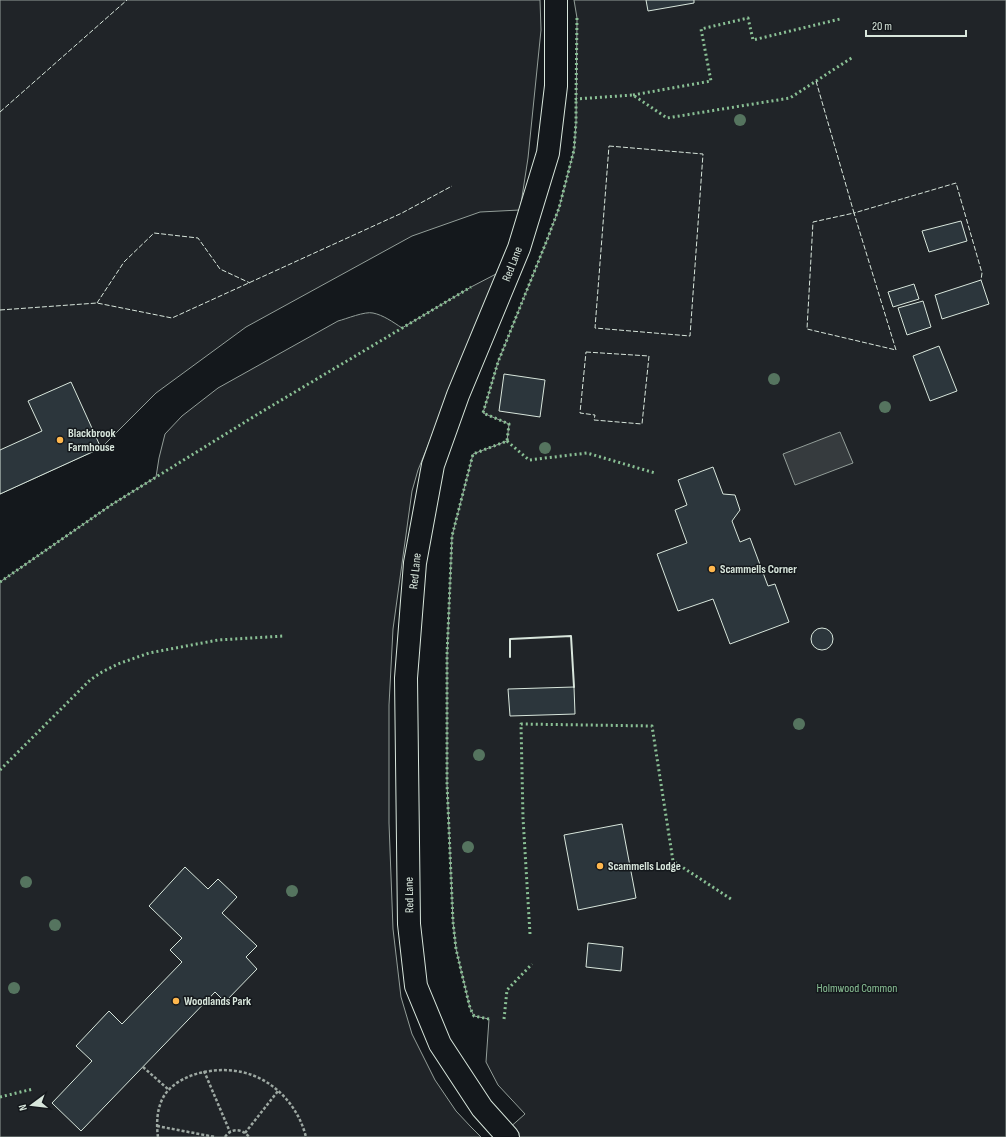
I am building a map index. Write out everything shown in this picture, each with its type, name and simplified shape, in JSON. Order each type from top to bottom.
[{"type":"street","name":"Red Lane","points":[[508,1137],[482,1108],[440,1044],[416,986],[409,924],[406,678],[415,563],[433,464],[458,395],[519,248],[548,153],[556,86],[556,0]]},
{"type":"path","points":[[143,1067],[169,1090]]},
{"type":"path","points":[[158,1137],[158,1109],[166,1092],[182,1080],[204,1071],[225,1070],[251,1074],[264,1080],[278,1091],[290,1103],[295,1111],[301,1122],[306,1137]]},
{"type":"path","points":[[204,1071],[230,1132]]},
{"type":"path","points":[[245,1133],[278,1091]]},
{"type":"path","points":[[157,1126],[215,1137]]},
{"type":"path","points":[[225,1137],[230,1132],[239,1130],[249,1137]]},
{"type":"green space","points":[[0,0],[540,0],[541,30],[528,158],[520,210],[480,212],[412,236],[246,327],[156,393],[101,448],[0,494]]},
{"type":"green space","name":"Holmwood Common","points":[[574,0],[1006,0],[1006,1137],[499,1137],[525,1114],[498,1085],[486,1062],[489,1019],[474,1016],[470,1008],[456,949],[453,922],[447,784],[447,655],[452,536],[473,454],[507,441],[509,424],[483,413],[498,362],[559,208],[574,150],[576,122],[577,18]]},
{"type":"green space","points":[[496,274],[474,333],[418,470],[412,491],[393,629],[389,705],[389,823],[393,929],[401,997],[412,1034],[435,1080],[456,1111],[481,1137],[0,1137],[0,582],[111,505],[156,477],[165,434],[182,416],[218,388],[338,321],[361,314],[373,313],[392,321],[402,328]]},
{"type":"shaded area","points":[[840,432],[853,463],[795,485],[783,454]]},
{"type":"building","points":[[646,0],[694,0],[694,3],[648,11]]},
{"type":"building","points":[[961,221],[967,241],[929,252],[922,231]]},
{"type":"building","points":[[981,280],[989,304],[942,319],[935,295]]},
{"type":"building","points":[[914,284],[919,299],[893,307],[888,292]]},
{"type":"building","points":[[923,301],[931,327],[907,335],[898,308]]},
{"type":"building","points":[[939,346],[957,391],[930,401],[913,356]]},
{"type":"building","points":[[504,374],[545,380],[540,417],[499,411]]},
{"type":"building","name":"Blackbrook Farmhouse","points":[[71,382],[101,448],[0,494],[0,450],[42,431],[28,401]]},
{"type":"building","name":"Scammells Corner","points":[[713,467],[723,494],[735,495],[740,510],[732,521],[740,542],[750,538],[768,586],[775,584],[789,622],[730,644],[713,599],[678,611],[657,554],[687,543],[675,510],[687,505],[678,480]]},
{"type":"building","points":[[822,628],[830,631],[833,639],[830,647],[822,650],[814,647],[811,639],[814,631]]},
{"type":"building","points":[[574,687],[575,714],[510,716],[508,689]]},
{"type":"building","name":"Scammells Lodge","points":[[622,824],[636,898],[578,910],[564,835]]},
{"type":"building","name":"Woodlands Park","points":[[185,867],[208,889],[218,879],[237,897],[222,913],[257,946],[246,957],[257,969],[225,1002],[215,992],[81,1131],[52,1103],[92,1061],[76,1046],[109,1011],[122,1024],[182,962],[170,950],[182,938],[149,906]]},
{"type":"building","points":[[588,943],[623,947],[621,971],[586,967]]},
{"type":"hedge","points":[[577,18],[576,99],[633,95],[667,118],[790,98],[853,57]]},
{"type":"hedge","points":[[633,95],[711,81],[701,29],[748,18],[753,40],[840,19]]},
{"type":"hedge","points":[[489,1019],[474,1016],[470,1008],[456,949],[453,922],[447,784],[447,655],[452,536],[473,454],[507,441],[509,424],[483,413],[498,362],[559,208],[574,150],[576,99]]},
{"type":"hedge","points":[[0,582],[111,505],[258,414],[471,287]]},
{"type":"hedge","points":[[507,441],[529,460],[587,453],[655,473]]},
{"type":"hedge","points":[[0,770],[90,680],[118,664],[149,653],[218,640],[284,636]]},
{"type":"hedge","points":[[530,934],[523,818],[521,724],[652,726],[673,861],[731,899]]},
{"type":"hedge","points":[[504,1019],[507,990],[532,964]]},
{"type":"hedge","points":[[0,1097],[33,1089]]},
{"type":"fence","points":[[0,112],[127,0]]},
{"type":"fence","points":[[816,81],[854,213],[813,222],[807,329],[896,350]]},
{"type":"fence","points":[[609,146],[703,154],[690,336],[595,328],[609,146]]},
{"type":"fence","points":[[896,350],[854,213],[956,183],[982,273],[981,280]]},
{"type":"fence","points":[[0,310],[97,303],[172,318],[402,213],[452,186]]},
{"type":"fence","points":[[97,303],[124,262],[154,233],[198,238],[220,269],[250,283]]},
{"type":"fence","points":[[586,352],[649,356],[642,424],[594,420],[595,415],[580,413],[586,352]]},
{"type":"wall","points":[[510,657],[510,639],[571,636],[574,687]]},
{"type":"place","name":"Blackbrook Farmhouse","points":[[60,440]]},
{"type":"place","name":"Scammells Corner","points":[[712,569]]},
{"type":"place","name":"Scammells Lodge","points":[[600,866]]},
{"type":"place","name":"Woodlands Park","points":[[176,1001]]}]
